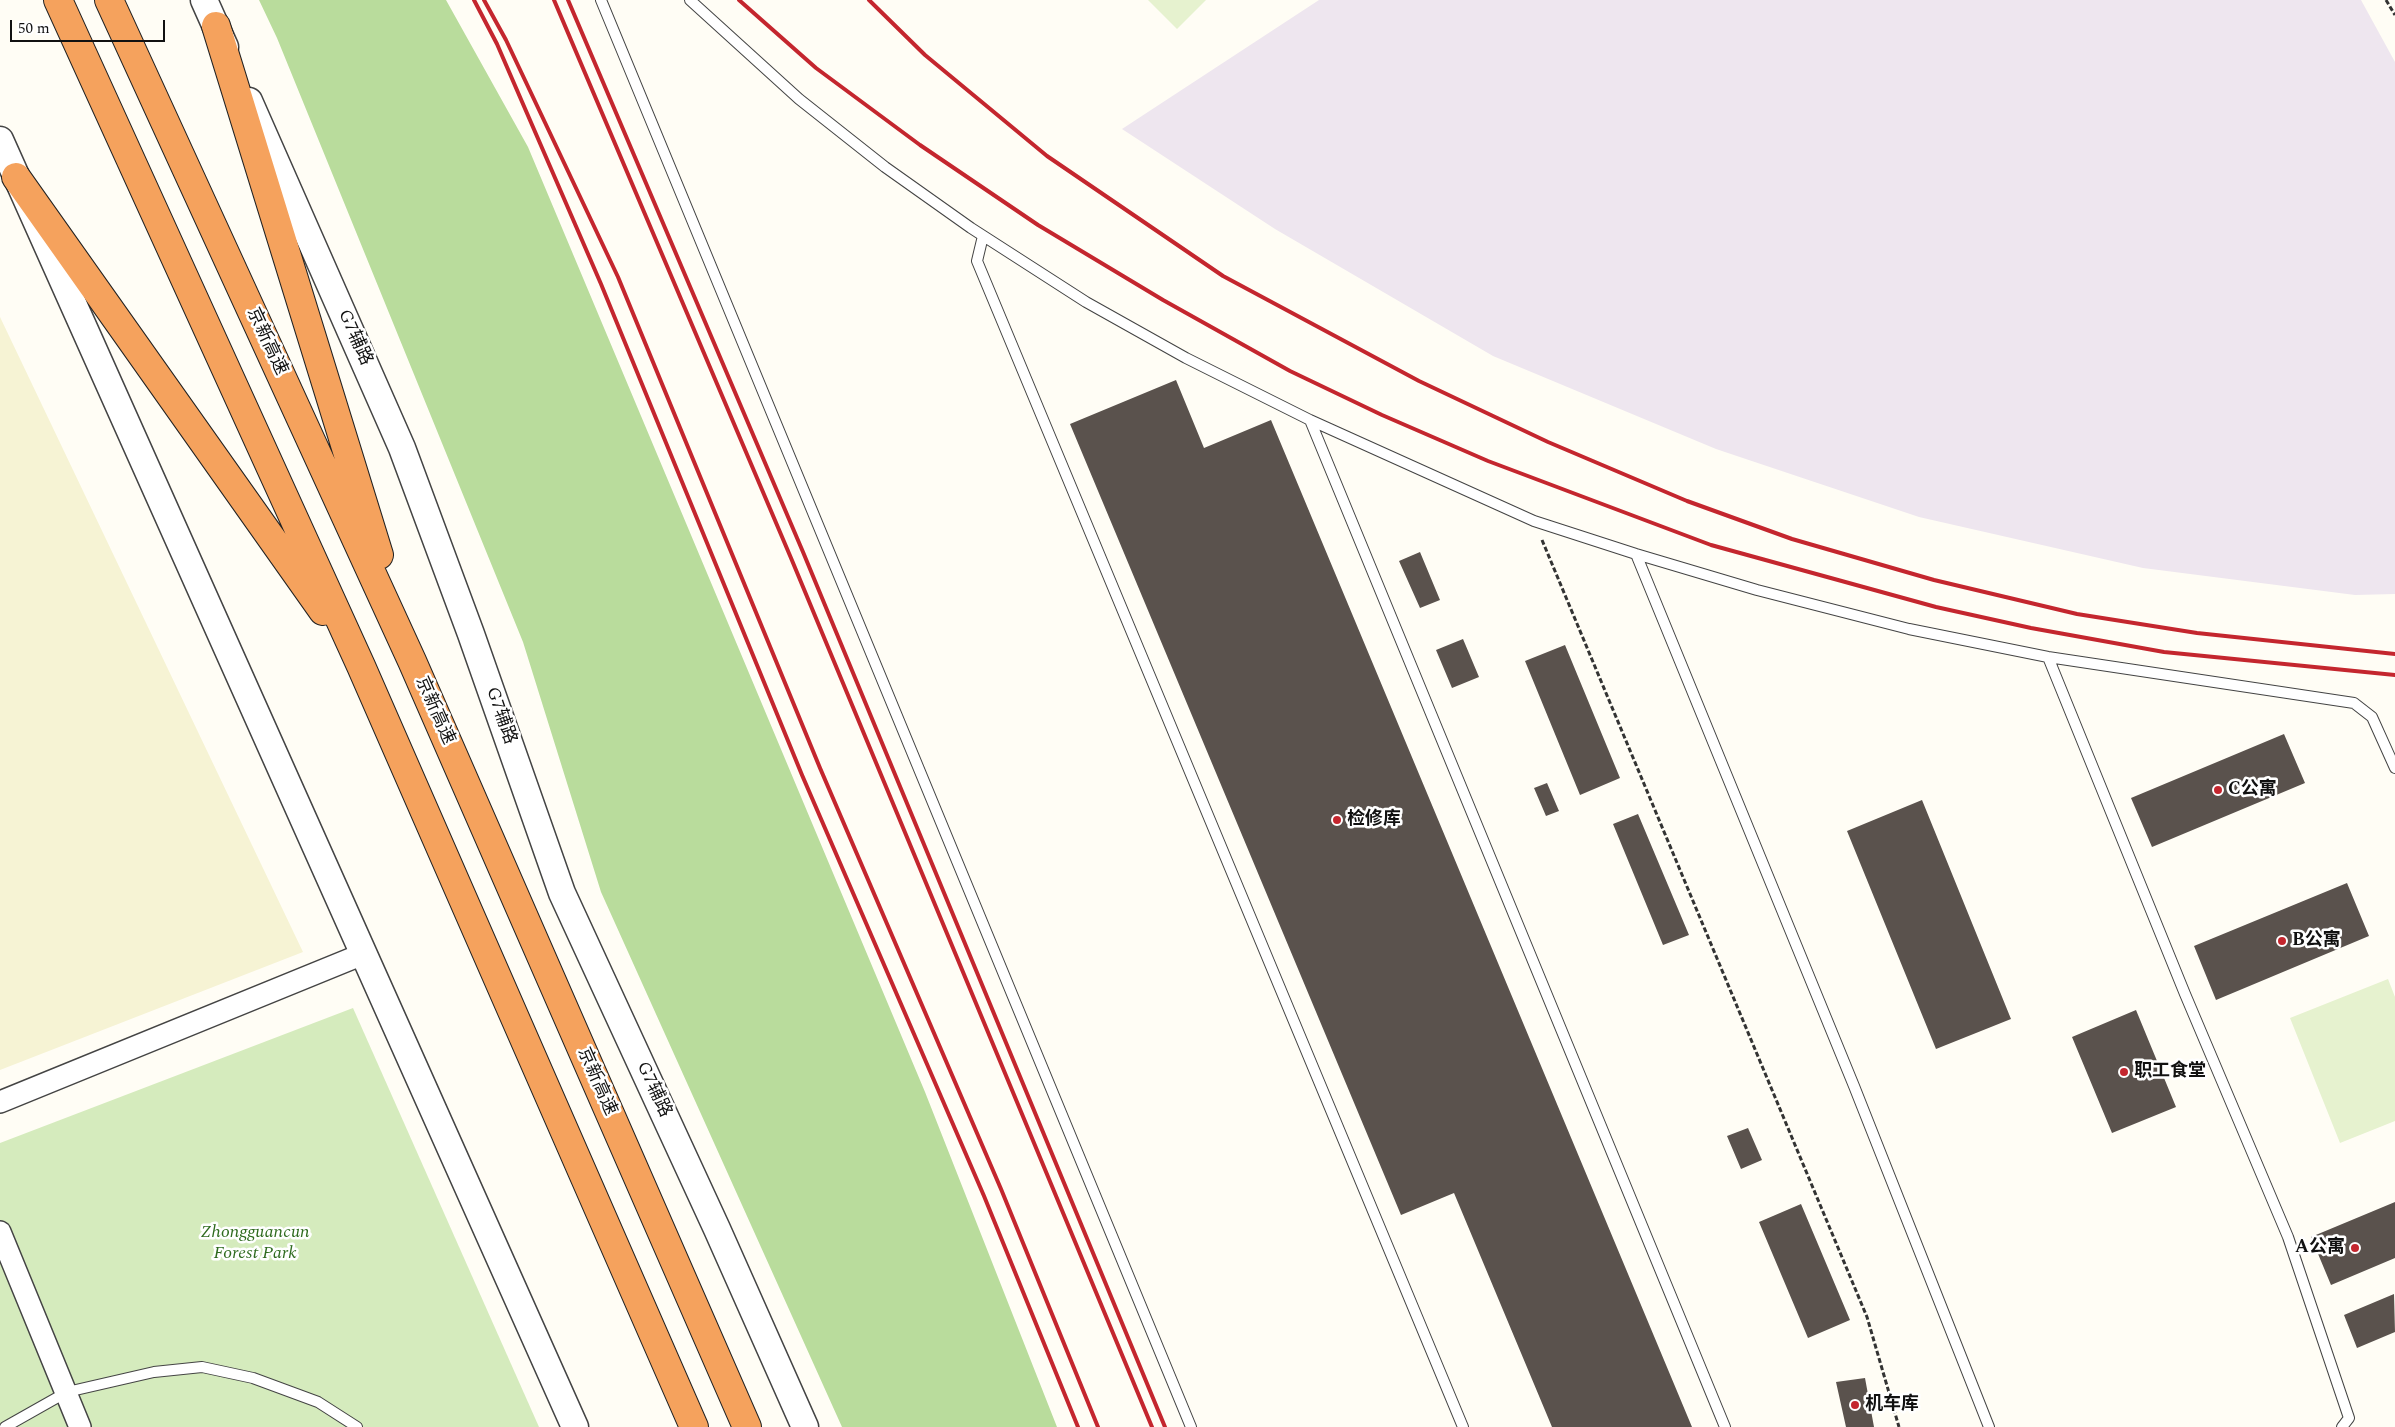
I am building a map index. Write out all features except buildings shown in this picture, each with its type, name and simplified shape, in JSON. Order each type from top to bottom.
[{"type":"highway","points":[[58,0],[362,666],[694,1427]]},
{"type":"highway","name":"京新高速","points":[[109,0],[412,661],[747,1427]]},
{"type":"highway","points":[[216,26],[412,661]]},
{"type":"highway","points":[[16,177],[362,666]]},
{"type":"street","name":"G7辅路","points":[[204,0],[402,448],[471,634],[562,893],[717,1229],[805,1427]]},
{"type":"street","points":[[0,140],[575,1427]]},
{"type":"street","points":[[0,1102],[363,954]]},
{"type":"street","points":[[0,1232],[80,1427]]},
{"type":"lane","points":[[601,0],[1191,1427]]},
{"type":"lane","points":[[690,0],[807,105],[885,167],[983,236],[1094,307],[1186,358],[1310,420],[1534,521],[1757,590],[1909,629],[2048,657],[2354,703],[2372,717],[2395,768]]},
{"type":"lane","points":[[983,236],[977,261],[1463,1427]]},
{"type":"lane","points":[[1310,420],[1725,1427]]},
{"type":"lane","points":[[1636,554],[1854,1086],[1989,1427]]},
{"type":"lane","points":[[2048,657],[2185,994],[2288,1237],[2349,1418],[2342,1427]]},
{"type":"lane","points":[[5,1427],[67,1392],[154,1372],[202,1367],[253,1378],[318,1402],[357,1427]]},
{"type":"path","points":[[2386,0],[2395,15]]},
{"type":"path","points":[[1534,521],[1867,1317],[1900,1427]]},
{"type":"shaded area","points":[[1319,0],[2361,0],[2395,62],[2395,594],[2355,595],[2143,568],[1919,517],[1716,449],[1493,356],[1275,229],[1122,129]]},
{"type":"shaded area","points":[[0,317],[303,952],[0,1070]]},
{"type":"green space","points":[[259,0],[446,0],[528,147],[925,1092],[1057,1427],[842,1427],[601,892],[523,642],[277,38]]},
{"type":"green space","points":[[1148,0],[1206,0],[1177,29]]},
{"type":"green space","points":[[2388,979],[2395,997],[2395,1121],[2340,1143],[2290,1018]]},
{"type":"green space","name":"Zhongguancun Forest Park","points":[[353,1008],[539,1427],[0,1427],[0,1143]]},
{"type":"railway","points":[[474,0],[497,44],[601,284],[802,775],[984,1196],[1078,1427]]},
{"type":"railway","points":[[484,0],[506,40],[618,277],[820,768],[1001,1189],[1098,1427]]},
{"type":"railway","points":[[554,0],[791,558],[1152,1427]]},
{"type":"railway","points":[[568,0],[803,552],[1165,1427]]},
{"type":"railway","points":[[739,0],[816,68],[920,145],[1038,225],[1163,300],[1290,371],[1382,415],[1488,461],[1711,545],[1936,607],[2031,628],[2164,652],[2395,675]]},
{"type":"railway","points":[[869,0],[925,55],[1047,156],[1223,276],[1419,381],[1548,442],[1687,501],[1792,539],[1934,580],[2077,614],[2197,633],[2395,654]]},
{"type":"place","name":"C公寓","points":[[2218,790]]},
{"type":"place","name":"检修库","points":[[1337,820]]},
{"type":"place","name":"B公寓","points":[[2282,941]]},
{"type":"place","name":"职工食堂","points":[[2124,1072]]},
{"type":"place","name":"A公寓","points":[[2355,1248]]},
{"type":"place","name":"机车库","points":[[1855,1405]]}]
